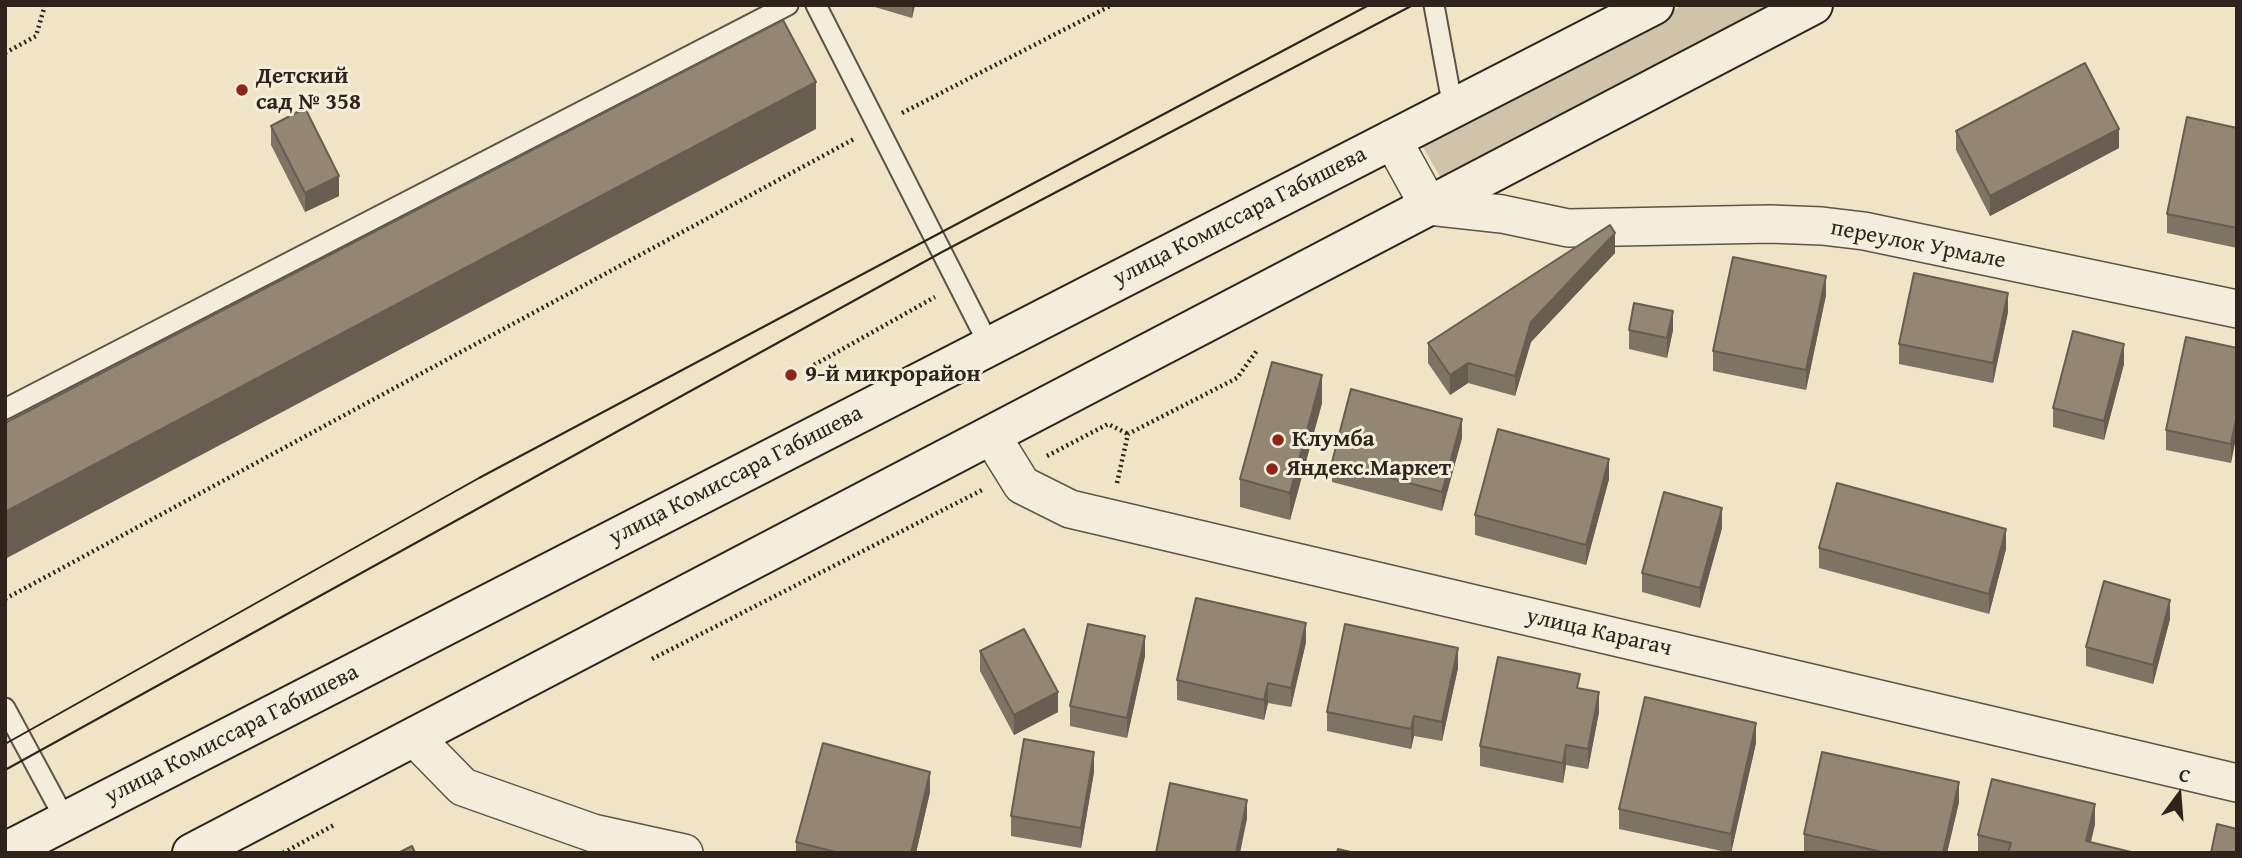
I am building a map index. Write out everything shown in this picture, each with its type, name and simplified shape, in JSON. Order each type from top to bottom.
[{"type":"street","name":"улица Комиссара Габишева","points":[[5,852],[1654,5]]},
{"type":"street","points":[[192,853],[232,843],[414,737],[1813,5]]},
{"type":"street","points":[[1392,139],[1429,206]]},
{"type":"street","name":"переулок Урмале","points":[[1429,206],[1502,214],[1568,228],[1770,224],[1864,231],[2237,309]]},
{"type":"street","name":"улица Карагач","points":[[991,435],[1022,485],[1070,509],[2237,783]]},
{"type":"street","points":[[414,737],[463,787],[593,833],[684,853]]},
{"type":"lane","points":[[5,409],[788,5]]},
{"type":"lane","points":[[816,5],[989,345]]},
{"type":"lane","points":[[1434,5],[1453,108]]},
{"type":"lane","points":[[5,708],[66,821]]},
{"type":"path","points":[[5,53],[36,36],[45,5]]},
{"type":"path","points":[[5,599],[877,126],[1112,5]]},
{"type":"path","points":[[1128,434],[1237,378],[1258,349]]},
{"type":"path","points":[[642,664],[1108,424],[1128,434]]},
{"type":"path","points":[[1110,518],[1128,434]]},
{"type":"path","points":[[283,853],[345,820]]},
{"type":"shaded area","points":[[1683,5],[1786,5],[1443,182],[1422,145]]},
{"type":"building","points":[[783,20],[816,82],[5,512],[5,423]]},
{"type":"building","points":[[2085,63],[2119,129],[1990,196],[1956,131]]},
{"type":"building","points":[[305,108],[339,176],[305,193],[271,126]]},
{"type":"building","points":[[2187,117],[2237,128],[2237,228],[2167,214]]},
{"type":"building","points":[[1610,225],[1615,233],[1531,322],[1515,376],[1468,363],[1450,375],[1428,343]]},
{"type":"building","points":[[1733,257],[1826,276],[1806,370],[1713,351]]},
{"type":"building","points":[[1914,273],[2008,293],[1993,363],[1899,344]]},
{"type":"building","points":[[1634,303],[1673,311],[1667,338],[1629,330]]},
{"type":"building","points":[[2073,331],[2124,344],[2104,421],[2053,408]]},
{"type":"building","points":[[2186,337],[2237,348],[2237,415],[2231,444],[2166,430]]},
{"type":"building","points":[[1272,362],[1322,375],[1290,493],[1240,479]]},
{"type":"building","points":[[1351,389],[1462,419],[1442,492],[1332,462]]},
{"type":"building","points":[[1498,429],[1609,459],[1586,545],[1475,515]]},
{"type":"building","points":[[1837,483],[2006,529],[1989,594],[1819,548]]},
{"type":"building","points":[[1664,492],[1722,508],[1700,588],[1642,573]]},
{"type":"building","points":[[2104,581],[2170,600],[2153,665],[2086,647]]},
{"type":"building","points":[[1196,598],[1306,623],[1291,688],[1268,683],[1264,700],[1177,680]]},
{"type":"building","points":[[1088,624],[1145,636],[1127,718],[1070,706]]},
{"type":"building","points":[[1345,624],[1458,648],[1442,722],[1414,716],[1411,729],[1327,712]]},
{"type":"building","points":[[1024,629],[1058,692],[1014,715],[980,651]]},
{"type":"building","points":[[1498,657],[1580,674],[1577,688],[1599,692],[1588,749],[1566,745],[1563,763],[1480,746]]},
{"type":"building","points":[[1645,697],[1756,723],[1731,834],[1619,809]]},
{"type":"building","points":[[1024,739],[1094,752],[1081,828],[1011,816]]},
{"type":"building","points":[[823,743],[930,772],[911,853],[840,853],[796,842]]},
{"type":"building","points":[[1822,752],[1959,782],[1943,853],[1886,853],[1804,834]]},
{"type":"building","points":[[1992,779],[2095,804],[2086,841],[2135,853],[2008,853],[2011,843],[1978,835]]},
{"type":"building","points":[[1170,783],[1247,800],[1236,853],[1156,853]]},
{"type":"building","points":[[2217,824],[2237,829],[2237,853],[2211,853]]},
{"type":"building","points":[[412,846],[415,853],[398,853]]},
{"type":"building","points":[[1338,849],[1355,853],[1337,853]]},
{"type":"tram line","points":[[5,744],[479,478],[1369,5]]},
{"type":"tram line","points":[[5,770],[942,252],[1413,5]]},
{"type":"place","name":"Детский сад № 358","points":[[242,90]]},
{"type":"place","name":"9-й микрорайон","points":[[791,375]]},
{"type":"place","name":"Клумба","points":[[1278,440]]},
{"type":"place","name":"Яндекс.Маркет","points":[[1272,469]]}]
